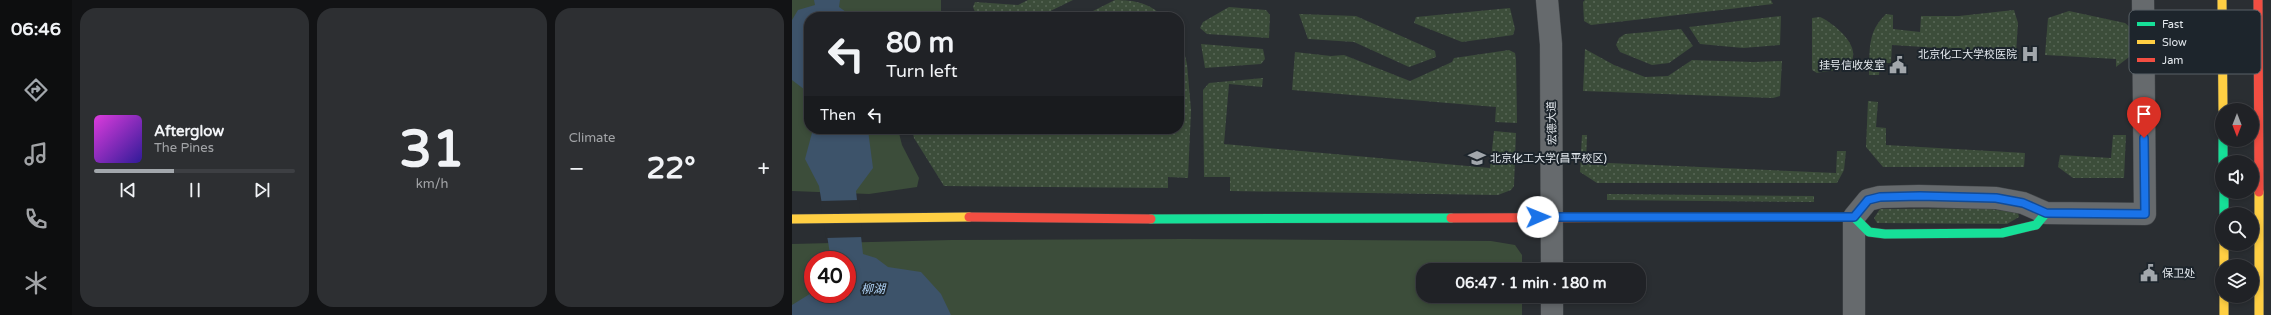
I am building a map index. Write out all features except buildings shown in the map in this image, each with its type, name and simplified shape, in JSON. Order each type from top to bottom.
[{"type":"street","name":"宏德大道","points":[[1547,0],[1551,44],[1552,263]]},
{"type":"street","points":[[2143,0],[2143,10]]},
{"type":"street","points":[[2222,0],[2222,10]]},
{"type":"street","points":[[2258,0],[2258,10]]},
{"type":"street","points":[[1854,315],[1854,217],[1868,200],[1880,197],[1920,196],[1996,198],[2023,203],[2046,213],[2145,214],[2144,74]]},
{"type":"street","points":[[2223,74],[2223,103]]},
{"type":"street","points":[[2258,74],[2259,315]]},
{"type":"street","points":[[792,219],[873,219],[912,217],[1186,219],[1854,217],[1869,232],[1885,234],[2002,233],[2036,225],[2046,213]]},
{"type":"street","points":[[1552,303],[1552,315]]},
{"type":"street","points":[[2224,303],[2224,315]]},
{"type":"green space","points":[[792,0],[941,0],[941,12],[804,12],[804,134],[899,134],[902,145],[919,178],[917,187],[869,194],[792,191]]},
{"type":"green space","points":[[1028,0],[1073,0],[1048,12],[975,12],[973,7],[975,2],[1018,5]]},
{"type":"green space","points":[[1115,0],[1141,3],[1158,12],[1091,12]]},
{"type":"green space","points":[[1585,0],[1771,0],[1773,4],[1591,25],[1584,21],[1583,2]]},
{"type":"green space","points":[[1229,7],[1266,10],[1270,15],[1269,38],[1207,34],[1200,28],[1203,22]]},
{"type":"green space","points":[[1510,8],[1515,29],[1513,35],[1462,42],[1414,23],[1416,17]]},
{"type":"green space","points":[[2014,10],[2018,23],[2016,53],[1892,45],[1891,63],[1880,63],[1879,75],[1869,75],[1871,42],[1875,28],[1886,14],[1893,15],[1893,29],[1920,32],[1921,16],[1959,16]]},
{"type":"green space","points":[[2069,11],[2125,23],[2129,26],[2129,57],[2116,67],[2116,59],[2045,55],[2048,18]]},
{"type":"green space","points":[[1299,14],[1356,16],[1435,51],[1436,57],[1409,67],[1354,42],[1308,39]]},
{"type":"green space","points":[[1781,16],[1780,45],[1743,48],[1700,44],[1689,27]]},
{"type":"green space","points":[[1820,17],[1840,31],[1851,45],[1853,52],[1852,60],[1844,68],[1817,73],[1812,70],[1812,18]]},
{"type":"green space","points":[[1681,29],[1693,46],[1669,63],[1652,65],[1620,52],[1616,45],[1619,38],[1625,34]]},
{"type":"green space","points":[[1201,44],[1263,49],[1265,59],[1261,64],[1205,68]]},
{"type":"green space","points":[[1585,49],[1614,65],[1645,77],[1668,76],[1692,60],[1753,62],[1782,61],[1780,96],[1773,98],[1583,91]]},
{"type":"green space","points":[[1509,50],[1515,53],[1516,59],[1517,123],[1495,122],[1496,107],[1292,90],[1295,52],[1331,56],[1344,55],[1410,81],[1452,62],[1454,58]]},
{"type":"green space","points":[[1184,52],[1187,64],[1191,110],[1188,178],[1168,177],[1168,188],[944,186],[914,138],[913,134],[1184,134]]},
{"type":"green space","points":[[1263,78],[1262,87],[1229,84],[1224,144],[1490,168],[1494,131],[1516,133],[1514,186],[1511,190],[1498,195],[1230,191],[1230,177],[1204,177],[1203,90],[1209,83]]},
{"type":"green space","points":[[1868,101],[1878,102],[1876,127],[1886,128],[1886,145],[2025,153],[2024,167],[1883,167],[1866,147]]},
{"type":"green space","points":[[1582,135],[1587,135],[1586,162],[1836,173],[1837,151],[1846,151],[1844,170],[1837,183],[1597,183],[1580,172]]},
{"type":"green space","points":[[2113,135],[2126,135],[2124,178],[2073,178],[2058,167],[2060,155],[2111,158]]},
{"type":"green space","points":[[1607,194],[1814,196],[1814,202],[1607,200]]},
{"type":"green space","points":[[1984,208],[2018,213],[2019,217],[2007,224],[1877,223],[1874,218],[1880,209]]},
{"type":"green space","points":[[1185,239],[1491,241],[1515,245],[1522,255],[1522,263],[1416,263],[1416,303],[1522,303],[1522,315],[792,315],[792,244],[951,240]]},
{"type":"water","points":[[814,0],[840,0],[839,7],[846,12],[804,12],[804,89],[792,80],[792,20],[798,10],[815,5]]},
{"type":"water","name":"柳湖","points":[[812,134],[869,134],[873,168],[856,191],[863,254],[876,258],[888,267],[921,272],[941,294],[951,315],[792,315],[792,305],[804,298],[804,303],[856,303],[856,251],[830,251],[819,186],[805,159]]},
{"type":"pier","points":[[859,200],[863,237],[826,238],[820,201]]},
{"type":"traffic: fast","points":[[2223,147],[2223,155]]},
{"type":"traffic: fast","points":[[2224,199],[2224,207]]},
{"type":"traffic: fast","points":[[1795,217],[1854,217],[1869,232],[1885,234],[2002,233],[2036,225],[2046,213]]},
{"type":"traffic: fast","points":[[1151,219],[1451,218]]},
{"type":"traffic: slow","points":[[2222,0],[2222,10]]},
{"type":"traffic: slow","points":[[2223,74],[2223,103]]},
{"type":"traffic: slow","points":[[2259,199],[2259,315]]},
{"type":"traffic: slow","points":[[792,219],[969,217]]},
{"type":"traffic: slow","points":[[2224,251],[2224,259]]},
{"type":"traffic: slow","points":[[2224,303],[2224,315]]},
{"type":"traffic: jam","points":[[2258,0],[2258,10]]},
{"type":"traffic: jam","points":[[2258,74],[2259,155]]},
{"type":"traffic: jam","points":[[969,217],[1151,219]]},
{"type":"traffic: jam","points":[[1451,218],[1795,217]]},
{"type":"place","name":"北京化工大学校医院","points":[[2030,54]]},
{"type":"place","name":"挂号信收发室","points":[[1898,65]]},
{"type":"place","name":"北京化工大学(昌平校区)","points":[[1477,158]]},
{"type":"place","name":"保卫处","points":[[2149,273]]},
{"type":"route","points":[[1538,217],[1854,217],[1861,206],[1868,200],[1880,197],[1920,196],[1996,198],[2023,203],[2046,213],[2145,214],[2144,138]]}]
